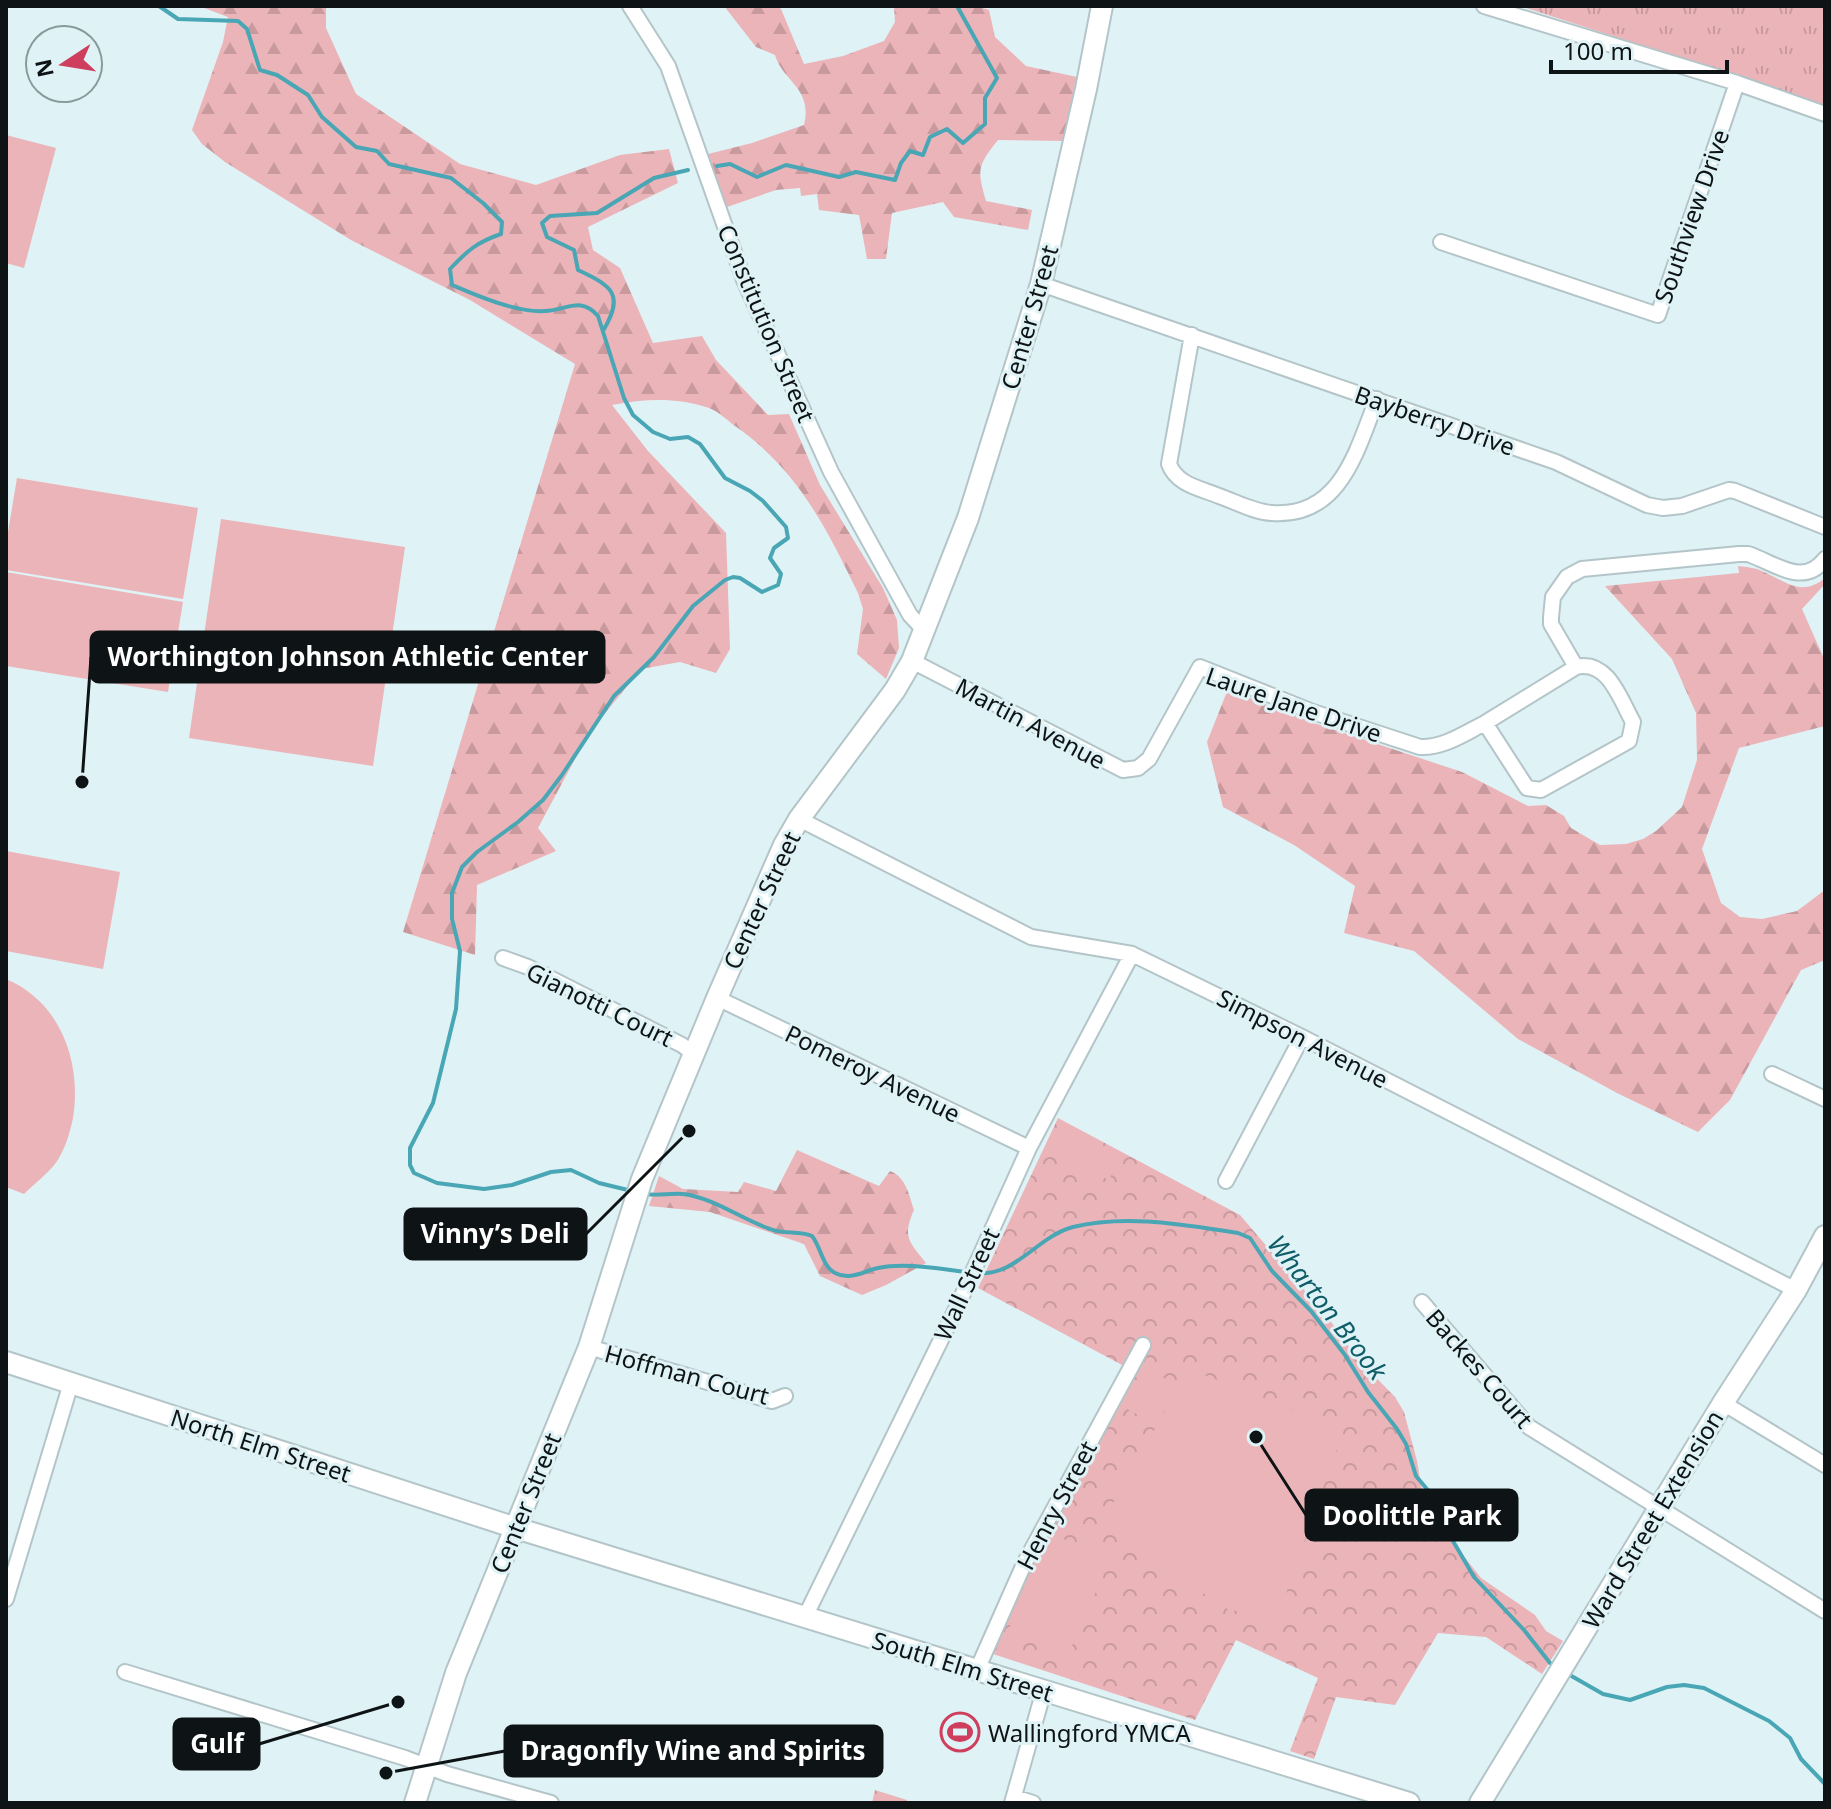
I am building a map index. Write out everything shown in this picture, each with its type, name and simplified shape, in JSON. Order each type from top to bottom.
[{"type":"main road","name":"Center Street","points":[[415,1803],[456,1673],[589,1347],[642,1179],[717,998],[784,845],[799,819],[895,690],[925,631],[986,468],[1041,284],[1102,6]]},
{"type":"main road","name":"Ward Street Extension","points":[[1480,1803],[1723,1403],[1796,1290],[1825,1236]]},
{"type":"main road","name":"North Elm Street","points":[[6,1362],[516,1528]]},
{"type":"main road","name":"South Elm Street","points":[[516,1528],[1409,1803]]},
{"type":"street","name":"Constitution Street","points":[[630,6],[668,66],[744,280],[831,472],[910,615],[925,631]]},
{"type":"street","points":[[1484,6],[1737,83],[1825,114]]},
{"type":"street","name":"Southview Drive","points":[[1441,242],[1658,315],[1737,83]]},
{"type":"street","name":"Bayberry Drive","points":[[1041,284],[1556,462],[1647,505],[1673,507],[1729,490],[1825,527]]},
{"type":"street","points":[[1192,335],[1169,464],[1178,480],[1244,506],[1269,513],[1285,512],[1317,502],[1332,492],[1349,469],[1377,399]]},
{"type":"street","points":[[1485,723],[1527,788],[1541,790],[1629,741],[1633,722],[1607,676],[1595,666],[1576,667],[1551,624],[1550,611],[1557,589],[1577,571],[1739,554],[1761,558],[1804,574],[1816,570],[1825,559]]},
{"type":"street","name":"Martin Avenue","points":[[912,661],[1123,770],[1138,768],[1149,759]]},
{"type":"street","name":"Laure Jane Drive","points":[[1149,759],[1200,667],[1313,712],[1420,747],[1451,741],[1576,667]]},
{"type":"street","name":"Simpson Avenue","points":[[799,819],[1031,937],[1132,954],[1302,1037],[1796,1290]]},
{"type":"street","name":"Wall Street","points":[[805,1617],[969,1280],[1029,1148],[1132,954]]},
{"type":"street","name":"Gianotti Court","points":[[503,958],[528,967],[682,1045],[694,1054]]},
{"type":"street","name":"Pomeroy Avenue","points":[[717,998],[1029,1148]]},
{"type":"street","points":[[1226,1181],[1302,1037]]},
{"type":"street","points":[[1772,1074],[1825,1099]]},
{"type":"street","name":"Backes Court","points":[[1422,1302],[1529,1427],[1825,1611]]},
{"type":"street","name":"Henry Street","points":[[977,1670],[1024,1564],[1143,1345]]},
{"type":"street","name":"Hoffman Court","points":[[589,1347],[772,1401],[785,1396]]},
{"type":"street","points":[[6,1599],[71,1383]]},
{"type":"street","points":[[1723,1403],[1825,1465]]},
{"type":"street","points":[[125,1672],[551,1803]]},
{"type":"street","points":[[1033,1803],[1013,1800],[1044,1690]]},
{"type":"green space","points":[[199,6],[326,6],[326,28],[356,94],[460,164],[536,185],[620,155],[669,149],[678,183],[588,227],[593,250],[620,268],[653,343],[702,336],[716,360],[768,415],[789,414],[820,485],[883,588],[897,620],[899,648],[886,679],[857,654],[863,609],[858,593],[808,501],[776,461],[709,408],[660,400],[612,405],[648,451],[726,533],[730,649],[716,673],[680,662],[641,669],[589,733],[538,828],[556,851],[477,885],[475,955],[403,932],[575,364],[470,300],[351,240],[225,162],[202,144],[192,130],[223,42],[228,17]]},
{"type":"green space","points":[[724,6],[776,6],[781,9],[804,64],[843,56],[884,41],[895,22],[894,6],[976,6],[989,10],[995,37],[1026,66],[1077,77],[1063,141],[998,140],[981,169],[986,201],[1032,210],[1028,230],[954,217],[943,202],[892,213],[886,259],[867,259],[859,215],[819,210],[817,194],[801,196],[800,188],[776,190],[727,207],[708,154],[804,125],[806,112],[801,94],[775,55],[756,47]]},
{"type":"green space","points":[[1520,6],[1825,6],[1825,105]]},
{"type":"green space","points":[[6,135],[56,148],[24,268],[6,263]]},
{"type":"green space","points":[[17,478],[198,508],[183,599],[6,570],[6,544]]},
{"type":"green space","points":[[221,519],[405,547],[373,766],[189,738]]},
{"type":"green space","points":[[1738,566],[1758,570],[1801,587],[1817,584],[1825,578],[1825,584],[1802,609],[1825,661],[1825,726],[1739,748],[1702,849],[1721,903],[1740,917],[1762,919],[1797,911],[1825,890],[1825,960],[1801,970],[1730,1100],[1698,1132],[1617,1093],[1518,1039],[1414,951],[1344,933],[1355,886],[1294,845],[1223,807],[1207,742],[1228,689],[1314,723],[1462,772],[1528,806],[1546,805],[1564,816],[1571,828],[1600,845],[1626,844],[1643,839],[1682,807],[1697,760],[1696,713],[1672,659],[1605,586],[1739,573]]},
{"type":"green space","points":[[6,572],[183,602],[168,692],[6,666]]},
{"type":"green space","points":[[6,851],[120,872],[103,969],[6,951]]},
{"type":"green space","points":[[6,979],[25,989],[54,1019],[64,1036],[74,1076],[73,1118],[64,1148],[51,1168],[24,1194],[6,1187]]},
{"type":"green space","points":[[1058,1118],[1240,1215],[1329,1319],[1357,1358],[1395,1397],[1404,1412],[1423,1496],[1437,1522],[1481,1578],[1535,1615],[1546,1631],[1563,1641],[1542,1674],[1486,1637],[1438,1633],[1395,1705],[1336,1697],[1314,1759],[1290,1751],[1318,1678],[1236,1640],[1195,1720],[990,1653],[1047,1532],[1137,1373],[978,1288]]},
{"type":"green space","points":[[1060,1131],[1119,1159],[1109,1180],[1050,1152]]},
{"type":"green space","points":[[797,1150],[879,1186],[890,1171],[900,1178],[914,1210],[908,1227],[909,1239],[926,1263],[862,1295],[820,1276],[804,1244],[710,1212],[649,1206],[659,1176],[683,1189],[738,1192],[744,1182],[776,1191]]},
{"type":"green space","points":[[1189,1369],[1324,1422],[1338,1446],[1278,1616],[1229,1610],[1109,1532],[1108,1512]]},
{"type":"green space","points":[[1148,1370],[1166,1379],[1147,1419],[1128,1410]]},
{"type":"green space","points":[[1050,1533],[1110,1560],[1067,1657],[1008,1631]]},
{"type":"green space","points":[[875,1790],[907,1800],[907,1803],[872,1803]]},
{"type":"waterway","name":"Wharton Brook","points":[[159,6],[178,19],[238,21],[247,29],[260,70],[277,75],[308,95],[322,117],[356,147],[377,151],[389,164],[451,178],[483,203],[502,222],[501,234],[467,252],[450,269],[452,285],[522,309],[545,311],[580,305],[592,310],[598,316],[624,398],[633,415],[653,432],[670,439],[688,437],[700,444],[725,478],[763,501],[786,527],[788,538],[774,548],[770,558],[781,574],[778,585],[762,592],[733,577],[693,606],[654,657],[614,696],[543,800],[462,867],[452,893],[452,919],[460,951],[456,1009],[433,1103],[410,1148],[410,1165],[414,1173],[437,1183],[484,1189],[571,1170],[599,1183],[632,1191]]},
{"type":"waterway","points":[[717,166],[730,164],[757,177],[786,165],[839,177],[856,172],[895,180],[901,163],[910,151],[923,155],[930,137],[947,129],[963,143],[985,124],[985,98],[997,78],[957,6]]},
{"type":"waterway","points":[[603,331],[613,308],[612,293],[599,281],[578,270],[574,250],[547,237],[542,223],[550,216],[597,213],[654,178],[688,170]]},
{"type":"waterway","name":"Wharton Brook","points":[[645,1194],[694,1196],[770,1229],[812,1236],[827,1266],[841,1275],[852,1276],[878,1268],[900,1266],[967,1272]]},
{"type":"waterway","name":"Wharton Brook","points":[[976,1273],[1003,1269],[1060,1232],[1093,1223],[1156,1222],[1238,1233],[1250,1238],[1272,1271],[1311,1311],[1345,1355],[1368,1392],[1397,1429],[1406,1444],[1416,1476],[1431,1494],[1443,1524],[1474,1577],[1550,1663],[1557,1667]]},
{"type":"waterway","name":"Wharton Brook","points":[[1568,1674],[1603,1694],[1630,1700],[1667,1687],[1684,1685],[1704,1688],[1769,1721],[1790,1738],[1801,1759],[1825,1784]]},
{"type":"place","name":"Worthington Johnson Athletic Center","points":[[82,782]]},
{"type":"place","name":"Vinny’s Deli","points":[[689,1131]]},
{"type":"place","name":"Doolittle Park","points":[[1256,1437]]},
{"type":"place","name":"Gulf","points":[[398,1702]]},
{"type":"place","name":"Wallingford YMCA","points":[[960,1732]]},
{"type":"place","name":"Dragonfly Wine and Spirits","points":[[386,1773]]}]
